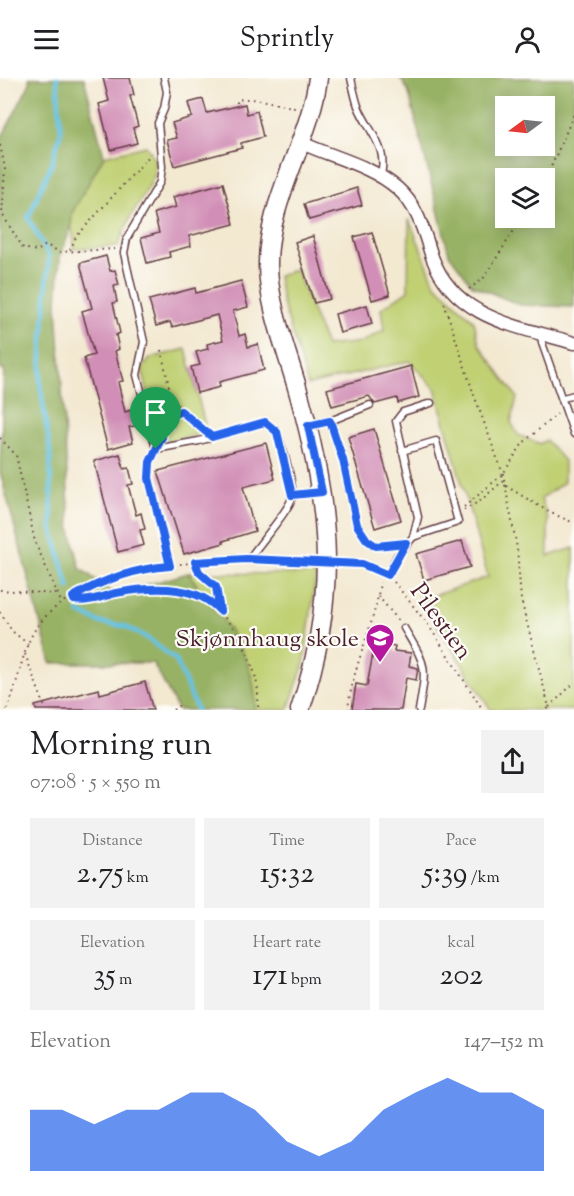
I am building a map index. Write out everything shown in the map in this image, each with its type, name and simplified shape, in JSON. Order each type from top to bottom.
[{"type":"street","points":[[300,710],[324,610],[327,570],[322,492],[308,426],[274,303],[268,264],[278,209],[302,144],[312,111],[318,78]]},
{"type":"street","points":[[302,144],[380,177],[398,189],[416,211],[443,281],[455,297],[469,307],[491,317],[574,343]]},
{"type":"lane","points":[[165,78],[164,109],[158,123],[161,148],[160,182],[127,238],[124,249],[144,342],[137,375],[156,449],[150,462],[149,478],[170,566]]},
{"type":"lane","points":[[351,78],[358,105],[381,146],[384,163],[380,177]]},
{"type":"lane","points":[[541,333],[542,343],[574,434]]},
{"type":"lane","points":[[563,398],[574,395]]},
{"type":"lane","points":[[412,537],[418,517],[396,426],[398,416],[431,404]]},
{"type":"lane","points":[[308,426],[330,421],[370,405]]},
{"type":"lane","points":[[330,421],[343,460],[354,516],[361,532],[376,546],[406,543]]},
{"type":"lane","points":[[156,449],[212,437],[265,422],[273,426],[277,432],[292,495],[289,508],[262,538],[249,559]]},
{"type":"lane","points":[[388,575],[406,543],[412,537],[458,522],[436,441],[402,452]]},
{"type":"lane","points":[[292,495],[322,492]]},
{"type":"lane","points":[[404,628],[419,651],[424,666],[419,710]]},
{"type":"path","points":[[237,103],[237,100],[253,97],[277,105],[312,111]]},
{"type":"path","points":[[551,168],[574,114]]},
{"type":"path","points":[[0,146],[6,168],[1,209],[10,230],[23,248],[36,251],[46,245],[60,252],[124,249]]},
{"type":"path","points":[[70,250],[75,237],[140,165],[161,148]]},
{"type":"path","points":[[455,297],[483,279],[516,228]]},
{"type":"path","points":[[443,281],[442,295],[457,346],[506,486],[517,548],[521,600],[548,708],[574,683]]},
{"type":"path","points":[[156,449],[170,416],[172,400],[161,350]]},
{"type":"path","points":[[172,400],[181,411],[212,437]]},
{"type":"path","points":[[456,512],[475,500],[503,474],[523,443],[566,406]]},
{"type":"path","points":[[170,416],[181,411]]},
{"type":"path","points":[[0,438],[14,451],[35,542],[62,604]]},
{"type":"path","points":[[465,509],[480,501],[504,480]]},
{"type":"path","points":[[506,486],[549,512],[574,523]]},
{"type":"path","name":"Pilestien","points":[[7,710],[28,644],[37,627],[73,597],[117,577],[195,562],[249,559],[362,564],[388,575],[429,626],[483,710]]},
{"type":"path","points":[[195,562],[199,572],[216,587],[220,611]]},
{"type":"path","points":[[348,710],[350,691],[378,596],[381,571]]},
{"type":"path","points":[[0,590],[57,593]]},
{"type":"path","points":[[73,597],[83,601],[136,591],[176,590],[205,598],[220,611],[251,660],[259,691],[258,710]]},
{"type":"path","points":[[378,596],[404,628]]},
{"type":"path","points":[[0,612],[12,631],[28,644]]},
{"type":"path","points":[[25,654],[46,710]]},
{"type":"path","points":[[173,710],[178,706],[182,710]]},
{"type":"green space","points":[[29,78],[84,78],[104,156],[72,213],[71,228],[60,256],[57,304],[70,526],[80,568],[115,594],[188,573],[223,620],[243,654],[250,672],[255,710],[178,710],[153,663],[51,663],[0,472],[4,369],[0,370],[0,141],[30,83]]},
{"type":"green space","points":[[400,78],[574,78],[574,307],[520,305],[472,285],[449,254],[408,90]]},
{"type":"green space","points":[[146,146],[155,162],[155,170],[150,185],[131,217],[118,246],[73,249],[72,209],[101,160],[104,156]]},
{"type":"green space","points":[[409,219],[435,284],[474,321],[479,344],[517,397],[511,422],[518,435],[540,444],[546,440],[564,461],[564,482],[541,499],[548,520],[548,556],[574,548],[574,710],[491,710],[421,600],[488,577],[435,388],[409,361],[308,385],[282,301],[278,276],[296,269],[326,346],[362,342],[384,330],[381,309],[408,290]]},
{"type":"green space","points":[[186,349],[207,433],[167,441],[157,433],[142,368],[151,358]]},
{"type":"green space","points":[[188,573],[316,574],[304,664],[288,710],[255,710],[254,693],[242,656],[221,620]]},
{"type":"building","points":[[103,78],[130,78],[134,95],[130,96],[138,126],[133,128],[137,143],[111,150],[99,104],[109,101]]},
{"type":"building","points":[[203,99],[207,113],[245,104],[247,114],[257,111],[263,137],[241,143],[242,148],[174,166],[167,140],[177,138],[172,123],[192,117],[188,103]]},
{"type":"building","points":[[223,183],[234,224],[189,236],[191,246],[169,252],[170,257],[147,263],[141,238],[159,233],[154,213],[176,207],[173,197]]},
{"type":"building","points":[[357,188],[362,205],[309,220],[304,204]]},
{"type":"building","points":[[372,232],[390,295],[372,300],[354,237]]},
{"type":"building","points":[[313,236],[330,299],[314,303],[295,242]]},
{"type":"building","points":[[106,256],[110,271],[115,270],[119,285],[114,286],[117,302],[113,303],[120,333],[116,335],[119,349],[115,351],[123,381],[118,382],[125,412],[131,410],[135,426],[129,427],[133,442],[108,449],[84,358],[94,355],[82,311],[92,308],[80,263]]},
{"type":"building","points":[[241,281],[248,307],[233,311],[239,336],[245,334],[248,347],[258,344],[264,370],[219,382],[220,387],[197,393],[191,367],[200,365],[196,352],[208,349],[207,344],[223,340],[217,315],[172,327],[170,322],[156,326],[149,300],[195,288],[196,293]]},
{"type":"building","points":[[367,305],[372,324],[340,333],[335,314]]},
{"type":"building","points":[[411,366],[419,397],[398,403],[397,398],[375,404],[369,396],[332,406],[327,389]]},
{"type":"building","points":[[374,429],[401,520],[375,528],[348,437]]},
{"type":"building","points":[[266,443],[275,479],[243,487],[255,531],[223,541],[224,543],[184,554],[158,471]]},
{"type":"building","points":[[120,454],[124,469],[129,468],[133,484],[128,485],[136,515],[141,513],[145,529],[140,530],[144,545],[118,552],[94,461]]},
{"type":"building","points":[[462,541],[470,567],[424,580],[416,554]]},
{"type":"building","points":[[384,644],[395,646],[394,651],[411,653],[409,666],[418,668],[416,680],[406,678],[401,710],[352,710],[356,684],[367,686],[374,648],[383,650]]},
{"type":"building","points":[[145,682],[153,710],[36,710],[35,706],[99,689],[100,694]]},
{"type":"waterway","points":[[57,78],[61,131],[52,163],[28,218],[49,256],[40,383],[50,450],[52,528],[69,588]]},
{"type":"waterway","points":[[78,612],[101,623],[124,626],[144,636],[176,660],[197,710]]},
{"type":"place","name":"Skjønnhaug skole","points":[[380,664]]},
{"type":"route","points":[[181,411],[212,437],[265,422],[273,426],[277,432],[292,495],[322,492],[308,426],[330,421],[343,460],[354,516],[361,532],[376,546],[406,543],[388,575],[362,564],[246,559],[195,562],[199,572],[216,587],[220,611],[205,598],[176,590],[136,591],[83,601],[74,600],[73,597],[80,593],[117,577],[170,566],[149,478],[150,462],[156,449],[170,416],[181,411]]}]
